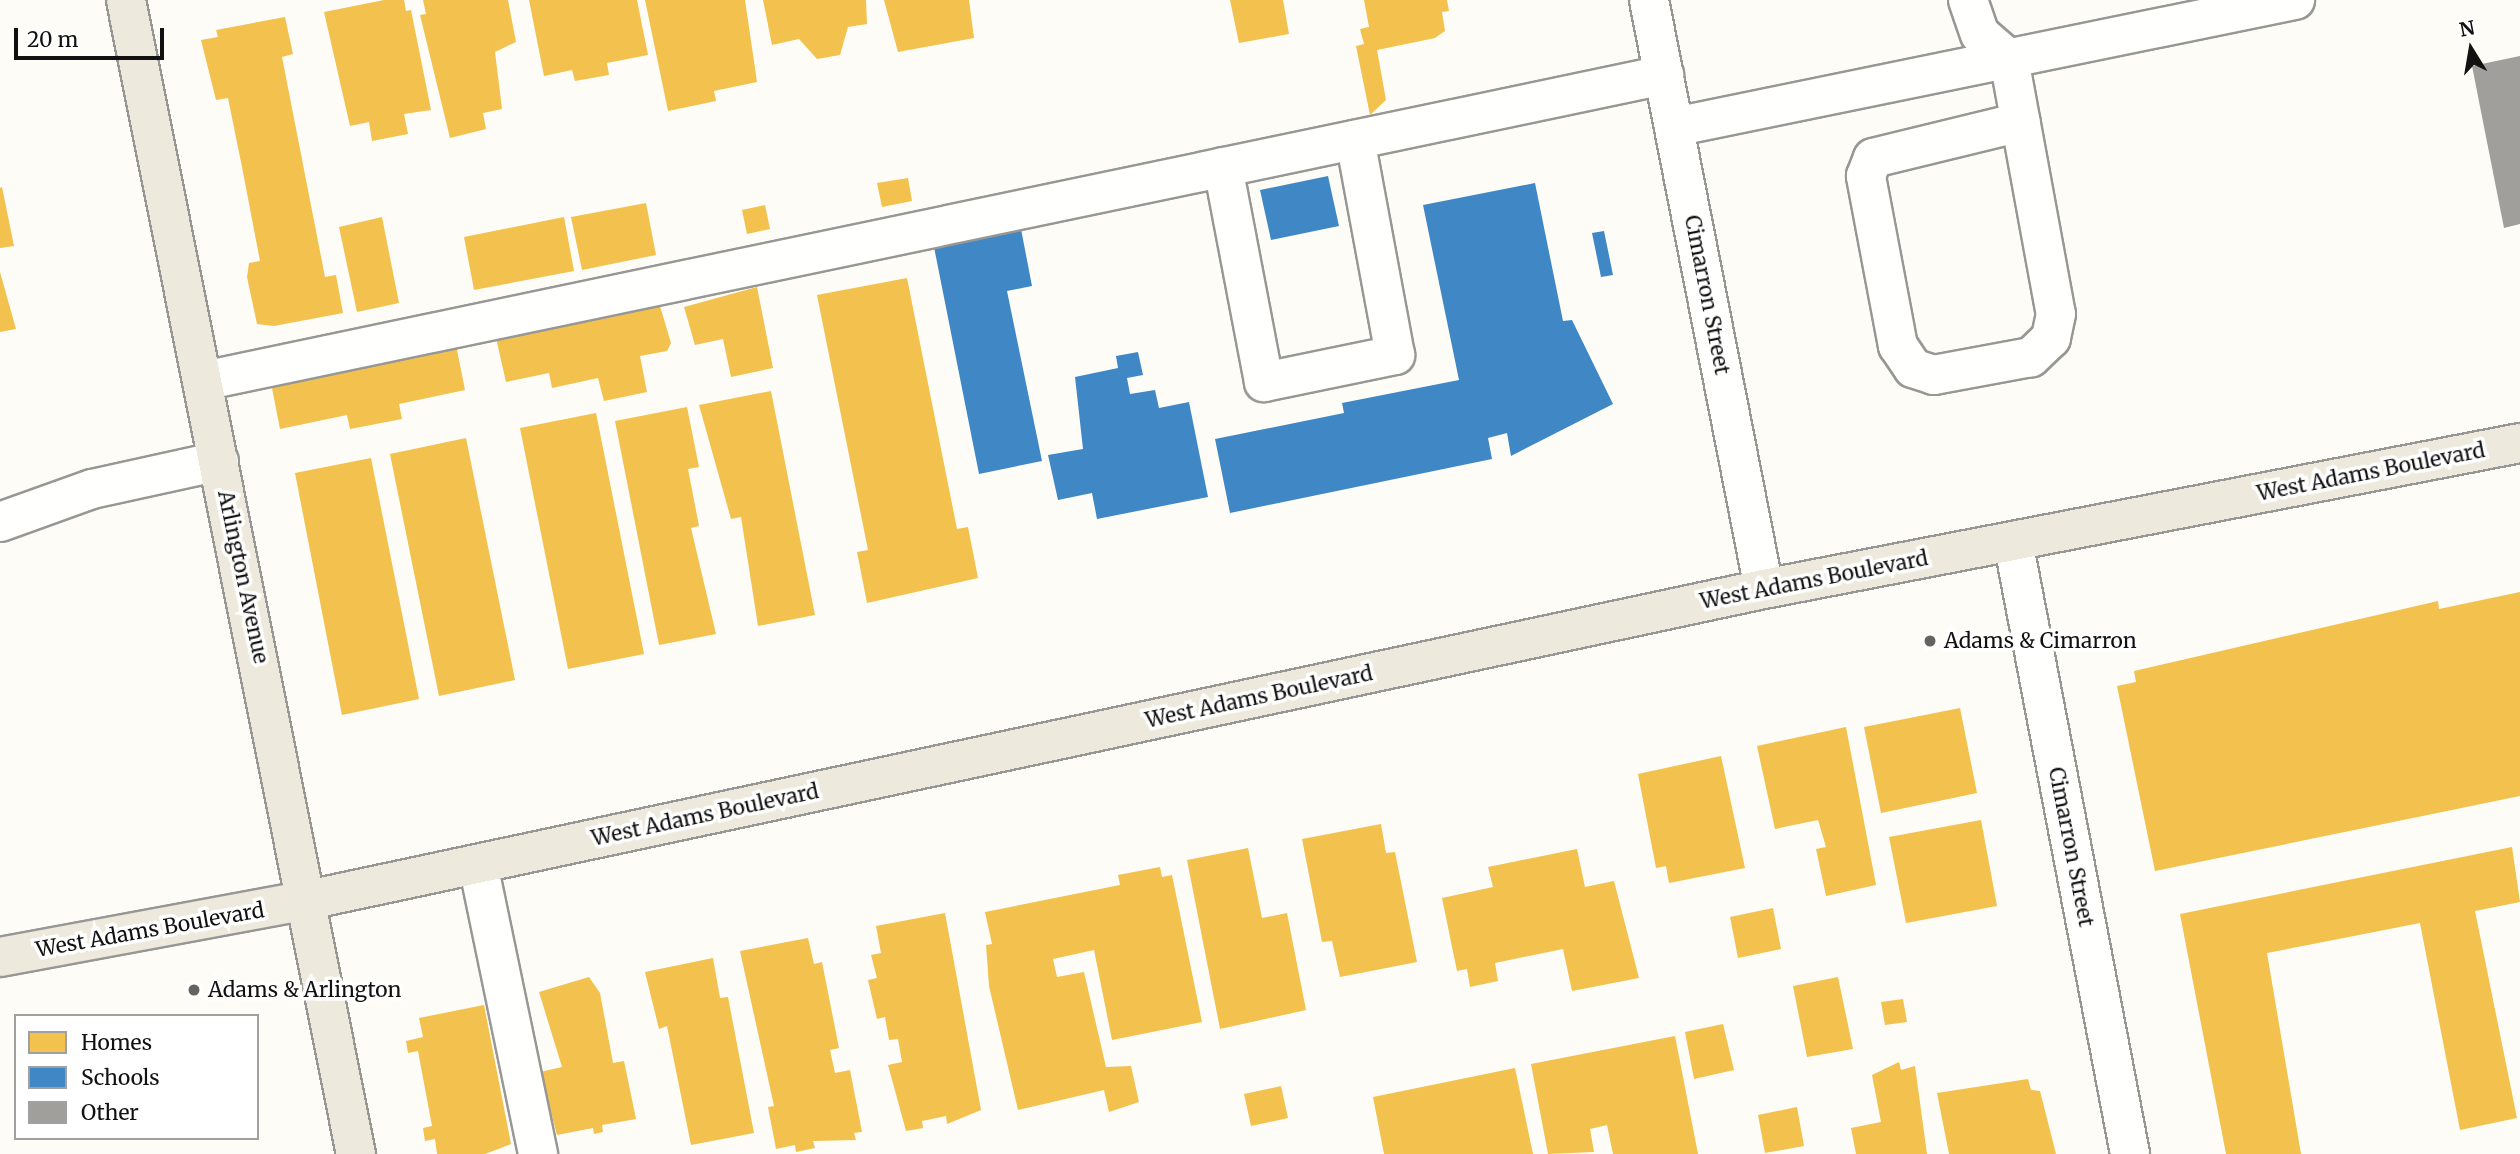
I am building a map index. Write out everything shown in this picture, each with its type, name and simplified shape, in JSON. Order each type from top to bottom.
[{"type":"main road","name":"Arlington Avenue","points":[[126,0],[308,901],[356,1154]]},
{"type":"main road","name":"West Adams Boulevard","points":[[0,957],[308,901],[1764,590],[2520,443]]},
{"type":"street","name":"Cimarron Street","points":[[1649,0],[1764,590]]},
{"type":"street","points":[[1968,0],[1980,34],[2009,59],[2021,122],[2056,314],[2050,338],[2031,357],[1934,375],[1913,368],[1898,346],[1866,177],[1873,158],[2021,122]]},
{"type":"street","points":[[1674,127],[2279,2]]},
{"type":"street","points":[[203,382],[1664,75]]},
{"type":"street","points":[[1223,167],[1264,382],[1395,355],[1355,140]]},
{"type":"street","points":[[0,522],[92,489],[219,461]]},
{"type":"street","name":"Cimarron Street","points":[[2013,541],[2130,1154]]},
{"type":"street","points":[[478,864],[538,1154]]},
{"type":"building: Homes","points":[[384,0],[404,0],[406,11],[411,10],[431,110],[404,114],[408,134],[372,141],[369,122],[350,126],[324,12]]},
{"type":"building: Homes","points":[[423,0],[508,0],[516,42],[495,52],[502,109],[483,113],[486,129],[450,138],[420,15],[426,14]]},
{"type":"building: Homes","points":[[529,0],[637,0],[648,55],[607,63],[609,75],[575,81],[572,70],[544,76]]},
{"type":"building: Homes","points":[[645,0],[745,0],[757,82],[714,91],[716,101],[668,111]]},
{"type":"building: Homes","points":[[763,0],[866,0],[867,24],[848,27],[840,55],[817,59],[799,39],[772,45]]},
{"type":"building: Homes","points":[[884,0],[969,0],[974,38],[898,52]]},
{"type":"building: Homes","points":[[1230,0],[1283,0],[1289,34],[1239,43]]},
{"type":"building: Homes","points":[[1364,0],[1447,0],[1449,11],[1442,12],[1445,31],[1435,38],[1377,50],[1386,100],[1370,115],[1356,46],[1364,44],[1360,29],[1369,27]]},
{"type":"building: Homes","points":[[285,17],[293,54],[282,57],[325,277],[336,275],[343,313],[274,326],[257,324],[247,277],[249,263],[260,261],[242,167],[228,98],[216,100],[201,40],[218,37],[216,30]]},
{"type":"building: Homes","points":[[908,178],[912,201],[882,207],[877,183]]},
{"type":"building: Homes","points":[[2,187],[14,246],[0,248],[0,188]]},
{"type":"building: Homes","points":[[646,203],[656,255],[582,270],[571,217]]},
{"type":"building: Homes","points":[[765,205],[770,229],[747,234],[742,210]]},
{"type":"building: Homes","points":[[382,217],[399,303],[357,312],[339,227]]},
{"type":"building: Homes","points":[[564,217],[574,271],[474,290],[464,237]]},
{"type":"building: Homes","points":[[0,272],[16,329],[0,332]]},
{"type":"building: Homes","points":[[907,278],[957,529],[968,527],[978,578],[867,603],[857,552],[868,550],[817,295]]},
{"type":"building: Homes","points":[[757,287],[773,368],[731,377],[723,339],[695,345],[684,307]]},
{"type":"building: Homes","points":[[660,306],[671,343],[667,351],[640,356],[647,392],[604,401],[598,378],[552,388],[549,373],[506,382],[496,338]]},
{"type":"building: Homes","points":[[456,345],[465,390],[399,404],[402,419],[350,429],[347,415],[280,429],[271,383]]},
{"type":"building: Homes","points":[[771,391],[815,615],[758,626],[741,517],[731,519],[699,405]]},
{"type":"building: Homes","points":[[687,407],[699,467],[688,469],[699,526],[691,528],[716,634],[659,645],[615,421]]},
{"type":"building: Homes","points":[[596,413],[644,654],[568,669],[520,428]]},
{"type":"building: Homes","points":[[466,438],[515,680],[439,696],[390,454]]},
{"type":"building: Homes","points":[[371,458],[419,699],[342,715],[295,473]]},
{"type":"building: Homes","points":[[2520,592],[2520,796],[2155,871],[2117,686],[2136,682],[2134,671],[2438,601],[2439,609]]},
{"type":"building: Homes","points":[[1960,708],[1977,793],[1881,813],[1864,727]]},
{"type":"building: Homes","points":[[1846,727],[1876,885],[1826,896],[1816,849],[1826,847],[1818,820],[1775,829],[1757,746]]},
{"type":"building: Homes","points":[[1721,756],[1745,868],[1669,883],[1666,866],[1656,868],[1638,774]]},
{"type":"building: Homes","points":[[1981,820],[1997,906],[1906,923],[1889,837]]},
{"type":"building: Homes","points":[[1381,824],[1386,853],[1395,852],[1417,962],[1340,977],[1332,941],[1322,942],[1302,839]]},
{"type":"building: Homes","points":[[2512,847],[2520,902],[2475,911],[2517,1118],[2460,1130],[2420,923],[2267,953],[2301,1154],[2226,1154],[2180,914]]},
{"type":"building: Homes","points":[[1248,848],[1262,918],[1287,913],[1306,1010],[1220,1029],[1187,860]]},
{"type":"building: Homes","points":[[1577,849],[1585,887],[1614,881],[1639,978],[1572,991],[1563,949],[1495,963],[1498,981],[1470,987],[1467,969],[1457,971],[1442,898],[1493,887],[1488,867]]},
{"type":"building: Homes","points":[[1160,867],[1162,877],[1172,875],[1202,1022],[1112,1040],[1094,950],[1053,959],[1057,977],[1084,972],[1106,1067],[1131,1066],[1139,1102],[1109,1112],[1104,1090],[1018,1110],[989,986],[986,945],[992,944],[985,912],[1120,885],[1118,875]]},
{"type":"building: Homes","points":[[1773,908],[1781,949],[1738,958],[1730,917]]},
{"type":"building: Homes","points":[[945,913],[981,1110],[947,1124],[946,1116],[922,1121],[923,1128],[906,1131],[888,1065],[902,1062],[898,1039],[889,1040],[885,1017],[877,1019],[868,980],[877,978],[871,955],[881,953],[876,926]]},
{"type":"building: Homes","points":[[808,938],[814,964],[822,962],[839,1048],[830,1050],[835,1073],[850,1070],[862,1132],[854,1133],[856,1140],[813,1141],[815,1148],[796,1152],[795,1145],[776,1149],[768,1107],[774,1106],[740,951]]},
{"type":"building: Homes","points":[[713,958],[720,998],[728,997],[754,1133],[691,1145],[667,1026],[659,1029],[645,972]]},
{"type":"building: Homes","points":[[589,977],[600,993],[613,1063],[624,1061],[636,1119],[602,1125],[603,1132],[594,1134],[593,1128],[557,1135],[540,1072],[562,1067],[539,992]]},
{"type":"building: Homes","points":[[1838,977],[1853,1049],[1807,1057],[1793,986]]},
{"type":"building: Homes","points":[[1903,999],[1907,1022],[1885,1025],[1881,1002]]},
{"type":"building: Homes","points":[[484,1005],[511,1144],[485,1154],[437,1154],[435,1139],[425,1141],[423,1128],[432,1126],[418,1051],[408,1053],[406,1041],[423,1037],[419,1018]]},
{"type":"building: Homes","points":[[1723,1024],[1734,1070],[1694,1079],[1685,1032]]},
{"type":"building: Homes","points":[[1675,1036],[1698,1154],[1613,1154],[1607,1125],[1590,1129],[1594,1152],[1548,1154],[1531,1064]]},
{"type":"building: Homes","points":[[1899,1062],[1901,1070],[1915,1066],[1927,1154],[1856,1154],[1851,1128],[1881,1122],[1872,1075]]},
{"type":"building: Homes","points":[[1515,1068],[1533,1154],[1384,1154],[1373,1097]]},
{"type":"building: Homes","points":[[2028,1079],[2031,1090],[2040,1091],[2056,1154],[1949,1154],[1937,1093]]},
{"type":"building: Homes","points":[[1281,1086],[1288,1118],[1251,1126],[1244,1094]]},
{"type":"building: Homes","points":[[1797,1107],[1804,1146],[1765,1153],[1758,1115]]},
{"type":"building: Schools","points":[[1328,176],[1339,226],[1271,240],[1260,190]]},
{"type":"building: Schools","points":[[1535,183],[1563,321],[1572,320],[1613,404],[1511,456],[1507,433],[1488,438],[1492,459],[1230,513],[1215,439],[1344,413],[1342,403],[1459,380],[1423,205]]},
{"type":"building: Schools","points":[[1021,229],[1032,286],[1007,291],[1042,461],[979,474],[934,247]]},
{"type":"building: Schools","points":[[1604,231],[1613,275],[1601,277],[1592,233]]},
{"type":"building: Schools","points":[[1138,352],[1143,375],[1127,378],[1130,394],[1155,390],[1159,408],[1189,402],[1208,497],[1097,519],[1092,493],[1058,500],[1048,455],[1083,449],[1075,377],[1118,368],[1116,356]]},
{"type":"building: Other","points":[[2520,56],[2520,224],[2504,228],[2472,66]]},
{"type":"place","name":"Adams & Cimarron","points":[[1930,641]]},
{"type":"place","name":"Adams & Arlington","points":[[194,990]]}]
